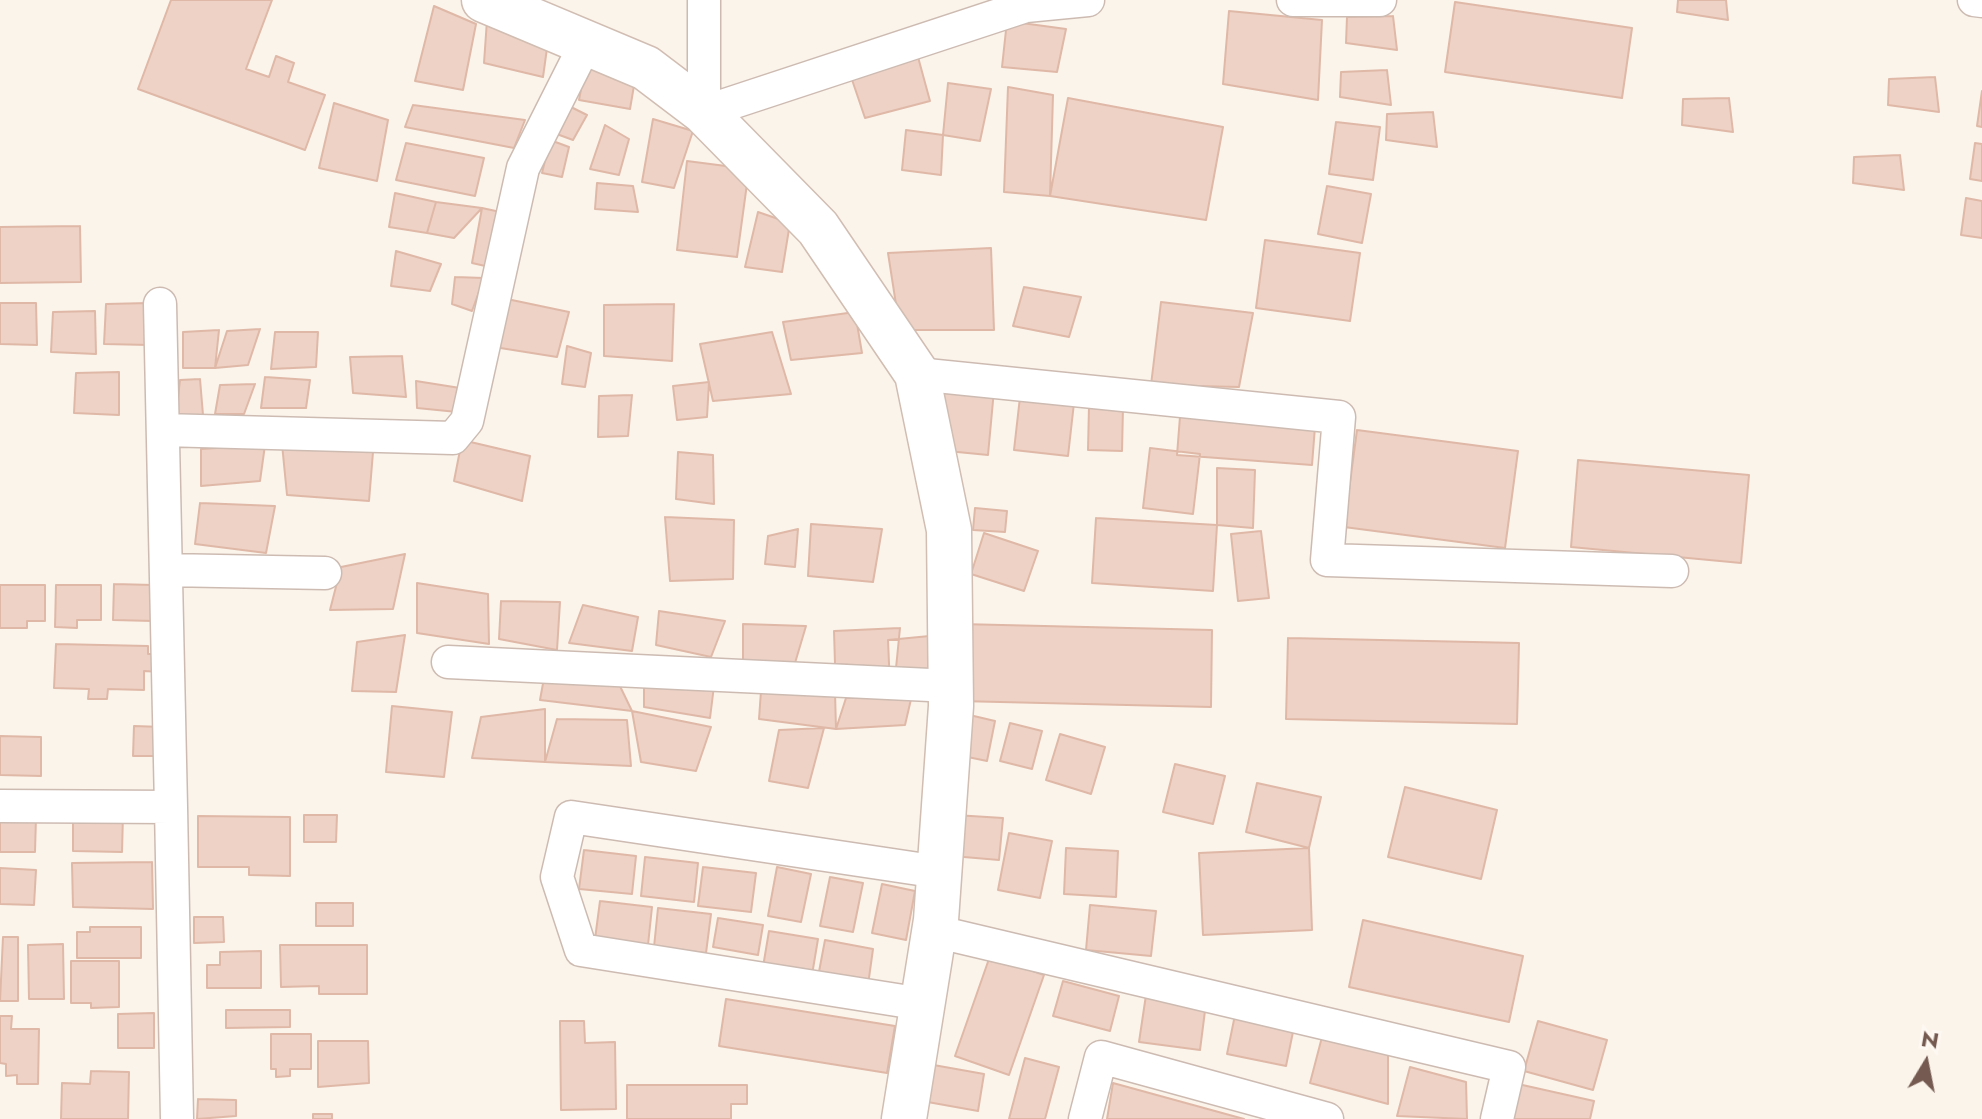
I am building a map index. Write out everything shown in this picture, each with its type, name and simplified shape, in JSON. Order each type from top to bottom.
[{"type":"street","points":[[484,0],[646,68],[704,112],[818,228],[917,374],[949,530],[951,686],[934,931],[904,1119]]},
{"type":"street","points":[[704,0],[704,112]]},
{"type":"street","points":[[704,112],[1026,6],[1088,0]]},
{"type":"street","points":[[1293,0],[1380,0]]},
{"type":"street","points":[[1974,0],[1982,1]]},
{"type":"street","points":[[163,430],[453,438],[467,421],[523,168],[587,41]]},
{"type":"street","points":[[160,304],[177,1119]]},
{"type":"street","points":[[917,374],[1339,417],[1327,560],[1672,571]]},
{"type":"street","points":[[166,570],[325,573]]},
{"type":"street","points":[[448,662],[951,686]]},
{"type":"street","points":[[0,806],[171,807]]},
{"type":"street","points":[[922,1004],[581,950],[557,877],[571,817],[939,872]]},
{"type":"street","points":[[934,931],[1509,1067],[1497,1119]]},
{"type":"street","points":[[1085,1119],[1101,1057],[1327,1119]]},
{"type":"building","points":[[171,0],[272,0],[246,69],[269,77],[276,56],[294,63],[288,82],[325,95],[305,150],[138,89]]},
{"type":"building","points":[[1678,0],[1726,0],[1728,20],[1677,12]]},
{"type":"building","points":[[1455,2],[1632,28],[1622,98],[1445,72]]},
{"type":"building","points":[[434,6],[476,24],[463,90],[415,81]]},
{"type":"building","points":[[1229,11],[1322,20],[1318,100],[1223,84]]},
{"type":"building","points":[[1393,16],[1397,50],[1346,43],[1347,17]]},
{"type":"building","points":[[487,20],[548,41],[543,77],[484,63]]},
{"type":"building","points":[[1007,21],[1066,29],[1057,72],[1002,67]]},
{"type":"building","points":[[918,57],[930,101],[865,118],[847,65]]},
{"type":"building","points":[[586,63],[636,74],[630,109],[579,100]]},
{"type":"building","points":[[1387,70],[1391,105],[1340,97],[1341,72]]},
{"type":"building","points":[[1935,77],[1939,112],[1888,105],[1889,79]]},
{"type":"building","points":[[948,83],[991,89],[980,141],[943,135]]},
{"type":"building","points":[[1008,87],[1053,95],[1050,196],[1004,192]]},
{"type":"building","points":[[1982,91],[1982,127],[1977,126]]},
{"type":"building","points":[[1068,98],[1223,127],[1206,220],[1050,196]]},
{"type":"building","points":[[1729,98],[1733,132],[1682,125],[1683,99]]},
{"type":"building","points":[[334,103],[388,120],[377,181],[319,168]]},
{"type":"building","points":[[413,105],[525,120],[514,148],[405,127]]},
{"type":"building","points":[[567,105],[587,115],[573,140],[554,133]]},
{"type":"building","points":[[1433,112],[1437,147],[1386,140],[1387,114]]},
{"type":"building","points":[[653,119],[693,131],[674,188],[642,182]]},
{"type":"building","points":[[1336,122],[1380,127],[1373,180],[1329,174]]},
{"type":"building","points":[[605,125],[629,139],[619,175],[590,169]]},
{"type":"building","points":[[906,130],[943,135],[941,175],[902,170]]},
{"type":"building","points":[[550,140],[569,147],[562,177],[542,173]]},
{"type":"building","points":[[406,143],[484,158],[475,196],[396,180]]},
{"type":"building","points":[[1975,143],[1982,144],[1982,181],[1970,179]]},
{"type":"building","points":[[1900,155],[1904,190],[1853,183],[1854,157]]},
{"type":"building","points":[[687,161],[749,169],[737,257],[677,250]]},
{"type":"building","points":[[597,183],[633,186],[638,212],[595,209]]},
{"type":"building","points":[[1327,186],[1371,194],[1362,243],[1318,234]]},
{"type":"building","points":[[395,193],[436,202],[427,233],[389,227]]},
{"type":"building","points":[[1966,198],[1982,201],[1982,238],[1961,235]]},
{"type":"building","points":[[436,202],[482,208],[454,238],[427,233]]},
{"type":"building","points":[[482,208],[505,213],[494,268],[472,263]]},
{"type":"building","points":[[758,212],[790,223],[782,272],[745,267]]},
{"type":"building","points":[[80,226],[81,282],[0,283],[0,227]]},
{"type":"building","points":[[1265,240],[1360,253],[1350,321],[1256,308]]},
{"type":"building","points":[[991,248],[994,330],[900,330],[888,253]]},
{"type":"building","points":[[396,251],[441,264],[430,291],[391,286]]},
{"type":"building","points":[[455,277],[484,278],[472,311],[452,304]]},
{"type":"building","points":[[1024,287],[1081,297],[1069,337],[1013,326]]},
{"type":"building","points":[[507,299],[569,312],[557,357],[494,347]]},
{"type":"building","points":[[1161,302],[1253,313],[1239,387],[1151,385]]},
{"type":"building","points":[[0,303],[36,303],[37,345],[0,344]]},
{"type":"building","points":[[149,303],[149,345],[104,344],[106,304]]},
{"type":"building","points":[[674,304],[672,361],[604,356],[604,305]]},
{"type":"building","points":[[95,311],[96,354],[51,352],[53,312]]},
{"type":"building","points":[[855,312],[862,353],[791,360],[783,322]]},
{"type":"building","points":[[260,329],[248,365],[215,368],[227,331]]},
{"type":"building","points":[[219,330],[215,368],[183,368],[183,332]]},
{"type":"building","points":[[275,332],[318,332],[316,367],[271,369]]},
{"type":"building","points":[[772,332],[791,394],[713,401],[700,344]]},
{"type":"building","points":[[567,346],[591,353],[585,387],[562,384]]},
{"type":"building","points":[[402,356],[406,397],[353,393],[350,357]]},
{"type":"building","points":[[119,372],[119,415],[74,413],[76,373]]},
{"type":"building","points":[[265,377],[310,380],[306,408],[261,408]]},
{"type":"building","points":[[200,379],[203,415],[176,416],[180,380]]},
{"type":"building","points":[[416,381],[460,388],[457,412],[417,408]]},
{"type":"building","points":[[709,382],[707,417],[677,420],[673,386]]},
{"type":"building","points":[[255,384],[244,414],[215,414],[220,385]]},
{"type":"building","points":[[943,386],[994,390],[988,455],[937,450]]},
{"type":"building","points":[[1182,391],[1317,401],[1312,465],[1177,455]]},
{"type":"building","points":[[632,395],[628,436],[598,437],[599,396]]},
{"type":"building","points":[[1020,397],[1074,403],[1068,456],[1014,450]]},
{"type":"building","points":[[1089,406],[1123,407],[1122,451],[1088,450]]},
{"type":"building","points":[[1357,430],[1518,451],[1505,548],[1344,527]]},
{"type":"building","points":[[462,440],[530,456],[522,501],[454,481]]},
{"type":"building","points":[[282,444],[373,452],[369,501],[287,495]]},
{"type":"building","points":[[265,445],[260,481],[201,486],[201,449]]},
{"type":"building","points":[[1150,448],[1200,454],[1193,514],[1143,508]]},
{"type":"building","points":[[678,452],[713,455],[714,504],[676,499]]},
{"type":"building","points":[[1578,460],[1749,475],[1741,563],[1571,547]]},
{"type":"building","points":[[1217,468],[1255,470],[1253,528],[1217,525]]},
{"type":"building","points":[[200,503],[275,506],[266,553],[195,544]]},
{"type":"building","points":[[975,508],[1007,511],[1005,532],[973,530]]},
{"type":"building","points":[[665,517],[734,520],[733,579],[670,581]]},
{"type":"building","points":[[1096,518],[1217,525],[1213,591],[1092,583]]},
{"type":"building","points":[[811,524],[882,529],[873,582],[808,576]]},
{"type":"building","points":[[798,529],[795,567],[765,564],[768,536]]},
{"type":"building","points":[[1261,531],[1269,598],[1238,601],[1231,534]]},
{"type":"building","points":[[984,533],[1038,551],[1024,591],[971,574]]},
{"type":"building","points":[[405,554],[393,609],[330,610],[341,567]]},
{"type":"building","points":[[417,583],[488,594],[489,644],[417,633]]},
{"type":"building","points":[[114,584],[153,585],[153,621],[113,620]]},
{"type":"building","points":[[0,585],[45,585],[45,621],[27,621],[27,628],[0,628]]},
{"type":"building","points":[[56,585],[101,585],[101,620],[77,620],[77,628],[55,627]]},
{"type":"building","points":[[501,601],[560,602],[557,650],[499,639]]},
{"type":"building","points":[[583,605],[638,617],[632,651],[569,643]]},
{"type":"building","points":[[659,611],[725,621],[711,657],[656,645]]},
{"type":"building","points":[[743,624],[806,626],[795,663],[743,663]]},
{"type":"building","points":[[960,624],[1212,630],[1211,707],[958,701]]},
{"type":"building","points":[[900,628],[896,668],[835,664],[834,631]]},
{"type":"building","points":[[405,635],[396,692],[352,691],[357,642]]},
{"type":"building","points":[[940,635],[941,686],[890,687],[888,640]]},
{"type":"building","points":[[1288,638],[1519,643],[1517,724],[1286,719]]},
{"type":"building","points":[[56,644],[148,646],[148,654],[160,654],[160,672],[144,671],[144,690],[108,689],[107,699],[88,699],[89,689],[54,688]]},
{"type":"building","points":[[544,678],[617,680],[632,711],[540,700]]},
{"type":"building","points":[[644,681],[714,686],[710,718],[644,707]]},
{"type":"building","points":[[761,691],[835,692],[836,729],[759,719]]},
{"type":"building","points":[[912,695],[905,725],[836,729],[846,698]]},
{"type":"building","points":[[392,706],[452,712],[444,777],[386,772]]},
{"type":"building","points":[[545,709],[545,762],[472,758],[481,717]]},
{"type":"building","points":[[632,711],[711,727],[696,771],[641,762]]},
{"type":"building","points":[[961,713],[995,721],[987,761],[953,754]]},
{"type":"building","points":[[557,719],[627,720],[631,766],[545,762]]},
{"type":"building","points":[[1010,723],[1042,731],[1032,769],[1000,761]]},
{"type":"building","points":[[134,726],[163,727],[162,756],[133,756]]},
{"type":"building","points":[[824,728],[808,788],[769,781],[779,730]]},
{"type":"building","points":[[1060,734],[1105,747],[1091,794],[1046,780]]},
{"type":"building","points":[[0,736],[41,737],[41,776],[0,775]]},
{"type":"building","points":[[1175,764],[1225,776],[1213,824],[1163,812]]},
{"type":"building","points":[[1257,783],[1321,797],[1309,848],[1246,832]]},
{"type":"building","points":[[1405,787],[1497,810],[1481,879],[1388,857]]},
{"type":"building","points":[[73,813],[123,814],[122,852],[73,851]]},
{"type":"building","points":[[304,815],[337,815],[336,842],[304,842]]},
{"type":"building","points":[[955,815],[1003,818],[999,860],[952,856]]},
{"type":"building","points":[[0,816],[36,817],[35,852],[0,852]]},
{"type":"building","points":[[198,816],[290,817],[290,876],[249,875],[249,867],[198,867]]},
{"type":"building","points":[[1009,833],[1052,841],[1040,898],[998,890]]},
{"type":"building","points":[[1066,848],[1118,851],[1116,897],[1064,894]]},
{"type":"building","points":[[1309,848],[1312,930],[1203,935],[1199,853]]},
{"type":"building","points":[[584,850],[636,856],[632,894],[579,889]]},
{"type":"building","points":[[645,857],[698,863],[694,902],[641,896]]},
{"type":"building","points":[[152,862],[153,909],[73,907],[72,863]]},
{"type":"building","points":[[703,867],[756,873],[751,912],[698,906]]},
{"type":"building","points":[[777,867],[811,874],[801,922],[768,916]]},
{"type":"building","points":[[0,868],[36,870],[34,905],[0,904]]},
{"type":"building","points":[[830,877],[863,883],[853,932],[820,926]]},
{"type":"building","points":[[882,884],[915,891],[906,940],[872,933]]},
{"type":"building","points":[[600,901],[652,907],[648,945],[595,939]]},
{"type":"building","points":[[316,903],[353,903],[353,926],[316,926]]},
{"type":"building","points":[[1090,905],[1156,911],[1151,956],[1086,950]]},
{"type":"building","points":[[658,908],[711,914],[706,953],[654,947]]},
{"type":"building","points":[[194,917],[223,917],[224,942],[194,943]]},
{"type":"building","points":[[718,918],[763,925],[758,955],[713,947]]},
{"type":"building","points":[[1363,920],[1523,956],[1509,1022],[1349,987]]},
{"type":"building","points":[[90,927],[141,927],[141,958],[77,958],[77,932],[90,932]]},
{"type":"building","points":[[769,931],[818,939],[812,975],[763,967]]},
{"type":"building","points":[[3,937],[18,937],[18,1001],[0,1001]]},
{"type":"building","points":[[825,940],[873,949],[868,985],[818,977]]},
{"type":"building","points":[[63,944],[64,999],[29,999],[28,945]]},
{"type":"building","points":[[280,945],[367,945],[367,994],[319,994],[319,986],[281,987]]},
{"type":"building","points":[[261,951],[261,988],[207,988],[207,965],[220,965],[220,952]]},
{"type":"building","points":[[990,956],[1044,975],[1009,1075],[955,1056]]},
{"type":"building","points":[[71,961],[119,961],[119,1007],[91,1008],[91,1003],[71,1003]]},
{"type":"building","points":[[1063,981],[1119,996],[1110,1031],[1053,1016]]},
{"type":"building","points":[[1146,995],[1206,1003],[1200,1050],[1139,1042]]},
{"type":"building","points":[[726,999],[895,1026],[887,1073],[719,1046]]},
{"type":"building","points":[[226,1010],[290,1010],[290,1027],[226,1028]]},
{"type":"building","points":[[154,1013],[154,1048],[118,1048],[118,1014]]},
{"type":"building","points":[[1235,1015],[1294,1027],[1286,1066],[1227,1054]]},
{"type":"building","points":[[0,1016],[12,1016],[11,1029],[39,1029],[38,1084],[17,1084],[17,1075],[6,1076],[6,1064],[0,1063]]},
{"type":"building","points":[[560,1021],[584,1021],[585,1043],[615,1042],[616,1109],[561,1110]]},
{"type":"building","points":[[1538,1021],[1607,1040],[1593,1090],[1524,1071]]},
{"type":"building","points":[[271,1034],[311,1034],[311,1069],[290,1069],[290,1076],[276,1077],[276,1069],[271,1069]]},
{"type":"building","points":[[1322,1037],[1388,1054],[1388,1104],[1310,1083]]},
{"type":"building","points":[[318,1041],[368,1041],[369,1083],[318,1087]]},
{"type":"building","points":[[1025,1058],[1059,1067],[1045,1119],[1009,1119]]},
{"type":"building","points":[[928,1064],[984,1074],[978,1111],[922,1101]]},
{"type":"building","points":[[1410,1067],[1466,1082],[1467,1119],[1397,1116]]},
{"type":"building","points":[[91,1071],[129,1072],[128,1119],[61,1119],[62,1083],[90,1084]]},
{"type":"building","points":[[1113,1083],[1244,1119],[1107,1119]]},
{"type":"building","points":[[1518,1084],[1594,1101],[1590,1119],[1510,1119]]},
{"type":"building","points":[[627,1085],[747,1085],[747,1104],[731,1104],[731,1119],[627,1119]]},
{"type":"building","points":[[198,1099],[236,1100],[236,1116],[197,1119]]},
{"type":"building","points":[[313,1114],[332,1114],[332,1119],[313,1119]]}]
